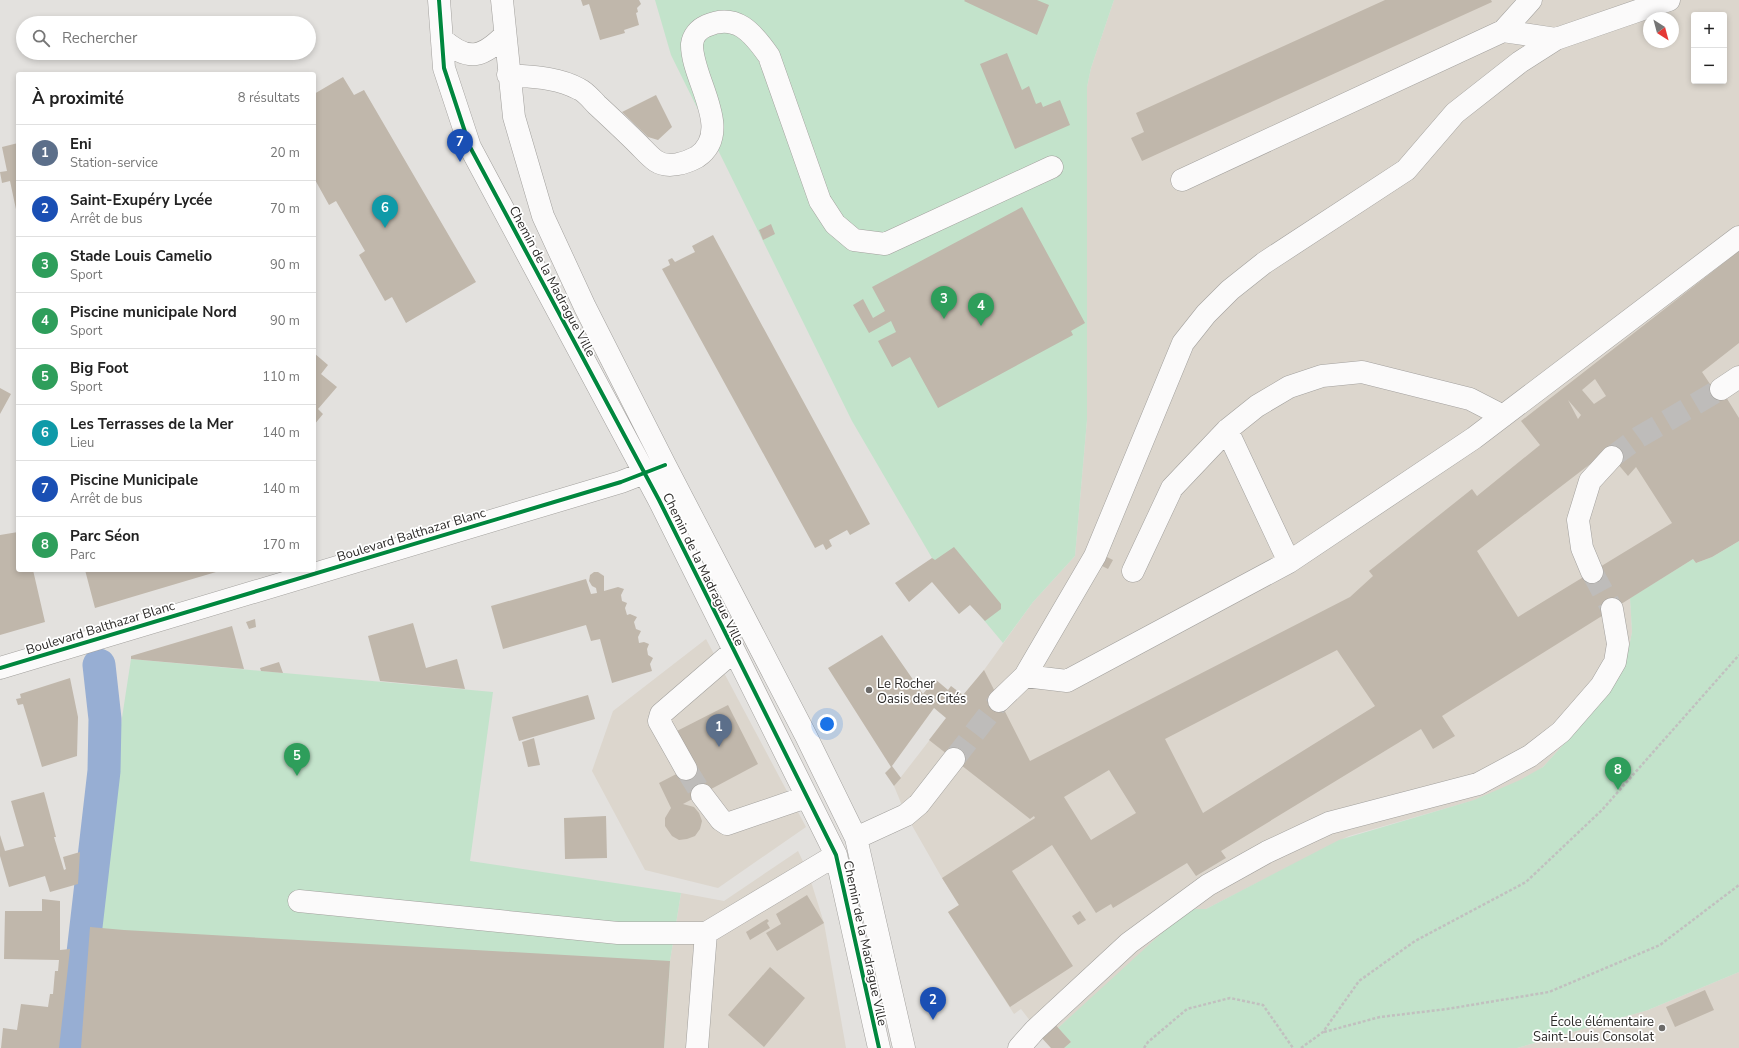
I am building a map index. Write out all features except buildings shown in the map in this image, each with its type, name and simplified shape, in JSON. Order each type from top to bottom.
[{"type":"street","name":"Chemin de la Madrague Ville","points":[[501,0],[508,75],[514,117],[543,216],[585,307],[665,465],[800,723],[856,838],[904,1048]]},
{"type":"street","points":[[1182,180],[1503,30],[1531,0]]},
{"type":"street","points":[[999,701],[1025,676],[1095,556],[1183,343],[1206,314],[1230,290],[1264,263],[1406,170],[1455,113],[1520,62],[1556,39],[1669,0]]},
{"type":"street","name":"Chemin de la Madrague Ville","points":[[442,2],[444,68],[470,147],[659,500],[836,855],[879,1048]]},
{"type":"street","points":[[508,75],[549,78],[580,89],[657,162],[676,165],[697,156],[709,144],[713,133],[713,120],[694,61],[692,42],[699,29],[716,21],[730,21],[744,27],[757,38],[769,56],[820,201],[835,224],[854,240],[885,244],[1052,167]]},
{"type":"street","points":[[1503,30],[1556,39]]},
{"type":"street","points":[[442,39],[461,53],[469,55],[481,54],[491,49],[505,35]]},
{"type":"street","points":[[1025,676],[1067,682],[1289,562],[1474,438],[1739,237]]},
{"type":"street","points":[[1133,571],[1172,488],[1227,430],[1257,406],[1289,387],[1322,376],[1362,372],[1470,399],[1503,416]]},
{"type":"street","points":[[1721,389],[1739,377]]},
{"type":"street","points":[[1227,430],[1289,562]]},
{"type":"street","points":[[1592,572],[1582,548],[1578,520],[1590,480],[1612,457]]},
{"type":"street","name":"Boulevard Balthazar Blanc","points":[[0,668],[644,474],[665,465]]},
{"type":"street","points":[[1019,1048],[1035,1030],[1130,943],[1208,886],[1267,852],[1329,823],[1478,784],[1530,756],[1561,732],[1605,680],[1615,662],[1618,644],[1612,609]]},
{"type":"street","points":[[686,769],[659,721],[661,714],[734,651]]},
{"type":"street","points":[[856,838],[906,815],[919,804],[954,759]]},
{"type":"street","points":[[702,795],[721,820],[727,824],[806,797]]},
{"type":"street","points":[[299,901],[618,933],[706,933],[836,855]]},
{"type":"street","points":[[697,1048],[706,933]]},
{"type":"path","points":[[1301,1048],[1323,1032],[1359,982],[1415,941],[1526,882],[1602,810],[1739,655]]},
{"type":"path","points":[[1323,1032],[1380,1017],[1447,1009],[1549,992],[1660,945],[1739,885]]},
{"type":"path","points":[[1144,1048],[1148,1042],[1186,1009],[1230,998],[1263,1005],[1293,1048]]},
{"type":"shaded area","points":[[1114,0],[1739,0],[1739,541],[1712,557],[1696,563],[1693,559],[1630,598],[1632,632],[1628,652],[1572,735],[1543,767],[1524,780],[1475,800],[1349,836],[1206,909],[1193,909],[1058,1028],[1071,1042],[1064,1048],[1051,1048],[1021,1009],[1014,1014],[948,912],[959,905],[906,815],[894,786],[984,670],[1033,602],[1075,556],[1087,420],[1087,87],[1091,68]]},
{"type":"shaded area","points":[[706,639],[806,827],[718,888],[645,870],[592,771],[613,711]]},
{"type":"shaded area","points":[[798,851],[808,872],[824,923],[846,1048],[664,1048],[670,961],[681,893],[724,901]]},
{"type":"shaded area","name":"École élémentaire Saint-Louis Consolat","points":[[1739,972],[1739,1048],[1517,1048],[1648,1010]]},
{"type":"green space","points":[[655,0],[1114,0],[1091,68],[1087,87],[1087,420],[1075,556],[1033,602],[1003,643],[932,558],[852,421],[671,55]]},
{"type":"green space","points":[[1739,541],[1739,972],[1648,1010],[1517,1048],[1064,1048],[1071,1042],[1058,1028],[1164,931],[1193,909],[1206,909],[1339,840],[1474,800],[1520,780],[1543,767],[1572,735],[1628,652],[1632,632],[1630,598],[1693,559],[1696,563],[1712,557]]},
{"type":"green space","points":[[131,659],[493,692],[470,861],[681,893],[670,961],[664,1048],[81,1048],[90,927]]},
{"type":"waterway","points":[[72,1048],[104,771],[105,719],[99,665]]},
{"type":"tunnel","points":[[1612,457],[1639,437],[1721,389]]},
{"type":"tunnel","points":[[1592,572],[1612,609]]},
{"type":"tunnel","points":[[954,759],[999,701]]},
{"type":"tunnel","points":[[686,769],[702,795]]},
{"type":"cycle path","points":[[439,0],[444,68],[470,147],[659,500],[836,855],[879,1048]]},
{"type":"cycle path","points":[[0,668],[621,482],[665,465]]},
{"type":"place","name":"Piscine Municipale","points":[[460,162]]},
{"type":"place","name":"Les Terrasses de la Mer","points":[[385,228]]},
{"type":"place","name":"Stade Louis Camelio","points":[[944,319]]},
{"type":"place","name":"Piscine municipale Nord","points":[[981,326]]},
{"type":"place","name":"Le Rocher Oasis des Cités","points":[[869,690]]},
{"type":"place","name":"Eni","points":[[719,747]]},
{"type":"place","name":"Big Foot","points":[[297,776]]},
{"type":"place","name":"Parc Séon","points":[[1618,790]]},
{"type":"place","name":"Saint-Exupéry Lycée","points":[[933,1020]]},
{"type":"place","name":"École élémentaire Saint-Louis Consolat","points":[[1662,1028]]}]
